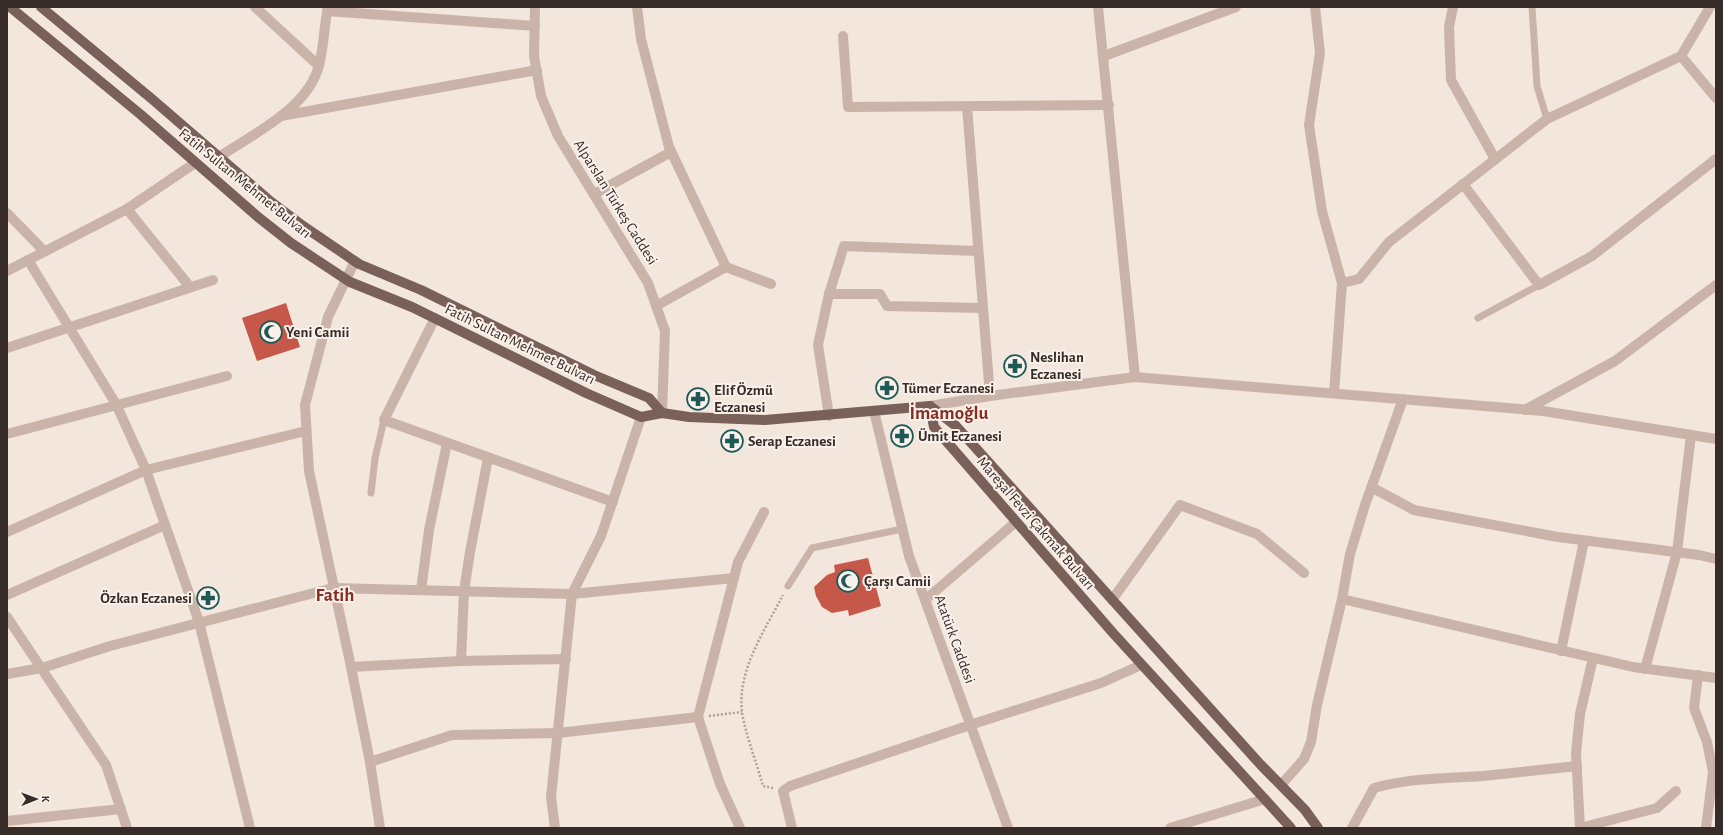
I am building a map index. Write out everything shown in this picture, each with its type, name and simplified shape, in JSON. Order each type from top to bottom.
[{"type":"main road","name":"Fatih Sultan Mehmet Bulvarı","points":[[10,7],[280,234],[346,279],[435,318],[586,393],[641,417]]},
{"type":"main road","name":"Fatih Sultan Mehmet Bulvarı","points":[[41,7],[303,226],[355,261],[421,290],[594,375],[649,398],[662,413]]},
{"type":"main road","points":[[641,417],[662,413],[689,417],[765,420],[830,416],[930,406]]},
{"type":"main road","name":"Mareşal Fevzi Çakmak Bulvarı","points":[[930,406],[934,427],[1141,665],[1291,828]]},
{"type":"main road","name":"Mareşal Fevzi Çakmak Bulvarı","points":[[930,406],[956,426],[1281,786],[1305,810],[1318,828]]},
{"type":"street","points":[[256,7],[319,66]]},
{"type":"street","name":"Alparslan Türkeş Caddesi","points":[[535,7],[534,56],[541,96],[558,136],[648,283],[665,331],[662,413]]},
{"type":"street","points":[[637,7],[641,39],[671,152],[726,267],[771,284]]},
{"type":"street","points":[[1098,7],[1135,376]]},
{"type":"street","points":[[1104,56],[1223,9],[1236,7]]},
{"type":"street","points":[[1315,7],[1320,53],[1309,125],[1322,211],[1342,283],[1334,393]]},
{"type":"street","points":[[1452,7],[1449,27],[1451,80],[1495,159]]},
{"type":"street","points":[[1342,283],[1360,279],[1389,242],[1547,119],[1681,56],[1710,7]]},
{"type":"street","points":[[219,157],[281,116],[306,94],[319,66],[328,9],[535,26]]},
{"type":"street","points":[[843,36],[848,107],[1109,105]]},
{"type":"street","points":[[1681,56],[1716,98]]},
{"type":"street","points":[[281,116],[537,70]]},
{"type":"street","points":[[967,106],[990,396]]},
{"type":"street","points":[[594,194],[671,152]]},
{"type":"street","points":[[1463,184],[1539,285],[1592,256],[1716,159]]},
{"type":"street","points":[[7,271],[127,209],[195,163]]},
{"type":"street","points":[[127,209],[190,288]]},
{"type":"street","points":[[7,213],[44,251]]},
{"type":"street","points":[[830,416],[818,345],[828,294],[844,246],[978,251]]},
{"type":"street","points":[[28,260],[116,404],[146,470],[199,622],[250,828]]},
{"type":"street","points":[[355,261],[328,316],[305,405],[306,431],[309,471],[370,762],[380,828]]},
{"type":"street","points":[[656,306],[726,267]]},
{"type":"street","points":[[7,348],[213,280]]},
{"type":"street","points":[[1525,410],[1615,361],[1716,285]]},
{"type":"street","points":[[828,294],[880,294],[886,306],[983,308]]},
{"type":"street","points":[[435,318],[384,420],[613,502]]},
{"type":"street","points":[[7,434],[116,404],[227,376]]},
{"type":"street","points":[[930,406],[990,396],[1135,376],[1525,410],[1716,439]]},
{"type":"street","points":[[1281,786],[1304,759],[1311,742],[1317,705],[1342,599],[1350,554],[1371,487],[1404,399]]},
{"type":"street","name":"Atatürk Caddesi","points":[[874,411],[909,556],[1008,828]]},
{"type":"street","points":[[555,828],[551,797],[572,594],[601,536],[641,417]]},
{"type":"street","points":[[7,532],[146,470],[306,431]]},
{"type":"street","points":[[1645,669],[1677,552],[1691,435]]},
{"type":"street","points":[[421,590],[429,530],[447,443]]},
{"type":"street","points":[[461,661],[464,591],[488,458]]},
{"type":"street","points":[[1371,487],[1414,510],[1584,541],[1677,552],[1716,559]]},
{"type":"street","points":[[1112,600],[1180,505],[1257,534],[1304,573]]},
{"type":"street","points":[[740,828],[720,784],[698,717],[738,562],[764,512]]},
{"type":"street","points":[[925,600],[1016,522]]},
{"type":"street","points":[[7,595],[165,525]]},
{"type":"street","points":[[1561,651],[1584,541]]},
{"type":"street","points":[[7,674],[42,668],[110,646],[333,588],[572,594],[734,578]]},
{"type":"street","points":[[1342,599],[1561,651],[1645,669],[1716,678]]},
{"type":"street","points":[[7,617],[106,765],[127,828]]},
{"type":"street","points":[[1593,658],[1580,714],[1576,753],[1580,828],[1657,808],[1676,790]]},
{"type":"street","points":[[351,667],[461,661],[566,659]]},
{"type":"street","points":[[792,828],[783,791],[790,786],[970,725],[1101,683],[1141,665]]},
{"type":"street","points":[[1698,676],[1694,708],[1707,742],[1713,772],[1706,828]]},
{"type":"street","points":[[370,762],[452,735],[558,733],[698,717]]},
{"type":"street","points":[[1352,828],[1374,788],[1383,785],[1398,781],[1486,775],[1577,766]]},
{"type":"street","points":[[1170,828],[1265,799]]},
{"type":"street","points":[[7,820],[120,808]]},
{"type":"lane","points":[[1532,7],[1538,86],[1547,119]]},
{"type":"lane","points":[[1478,318],[1539,285]]},
{"type":"lane","points":[[371,494],[375,458],[384,420]]},
{"type":"lane","points":[[788,586],[812,548],[902,529]]},
{"type":"path","points":[[783,791],[763,786],[742,712],[742,694],[747,668],[760,638],[788,586]]},
{"type":"path","points":[[698,717],[742,712]]},
{"type":"building","name":"Yeni Camii","points":[[286,303],[300,347],[257,361],[242,318]]},
{"type":"building","name":"Çarşı Camii","points":[[868,558],[881,606],[849,616],[848,610],[832,613],[822,607],[816,596],[814,587],[827,575],[835,572],[834,565]]},
{"type":"place","name":"Yeni Camii","points":[[271,332]]},
{"type":"place","name":"Neslihan Eczanesi","points":[[1015,366]]},
{"type":"place","name":"Tümer Eczanesi","points":[[887,388]]},
{"type":"place","name":"Elif Özmü Eczanesi","points":[[698,399]]},
{"type":"place","name":"Ümit Eczanesi","points":[[902,436]]},
{"type":"place","name":"Serap Eczanesi","points":[[732,441]]},
{"type":"place","name":"Çarşı Camii","points":[[848,581]]},
{"type":"place","name":"Özkan Eczanesi","points":[[208,598]]},
{"type":"district","name":"İmamoğlu","points":[[949,412]]},
{"type":"district","name":"Fatih","points":[[335,594]]}]
